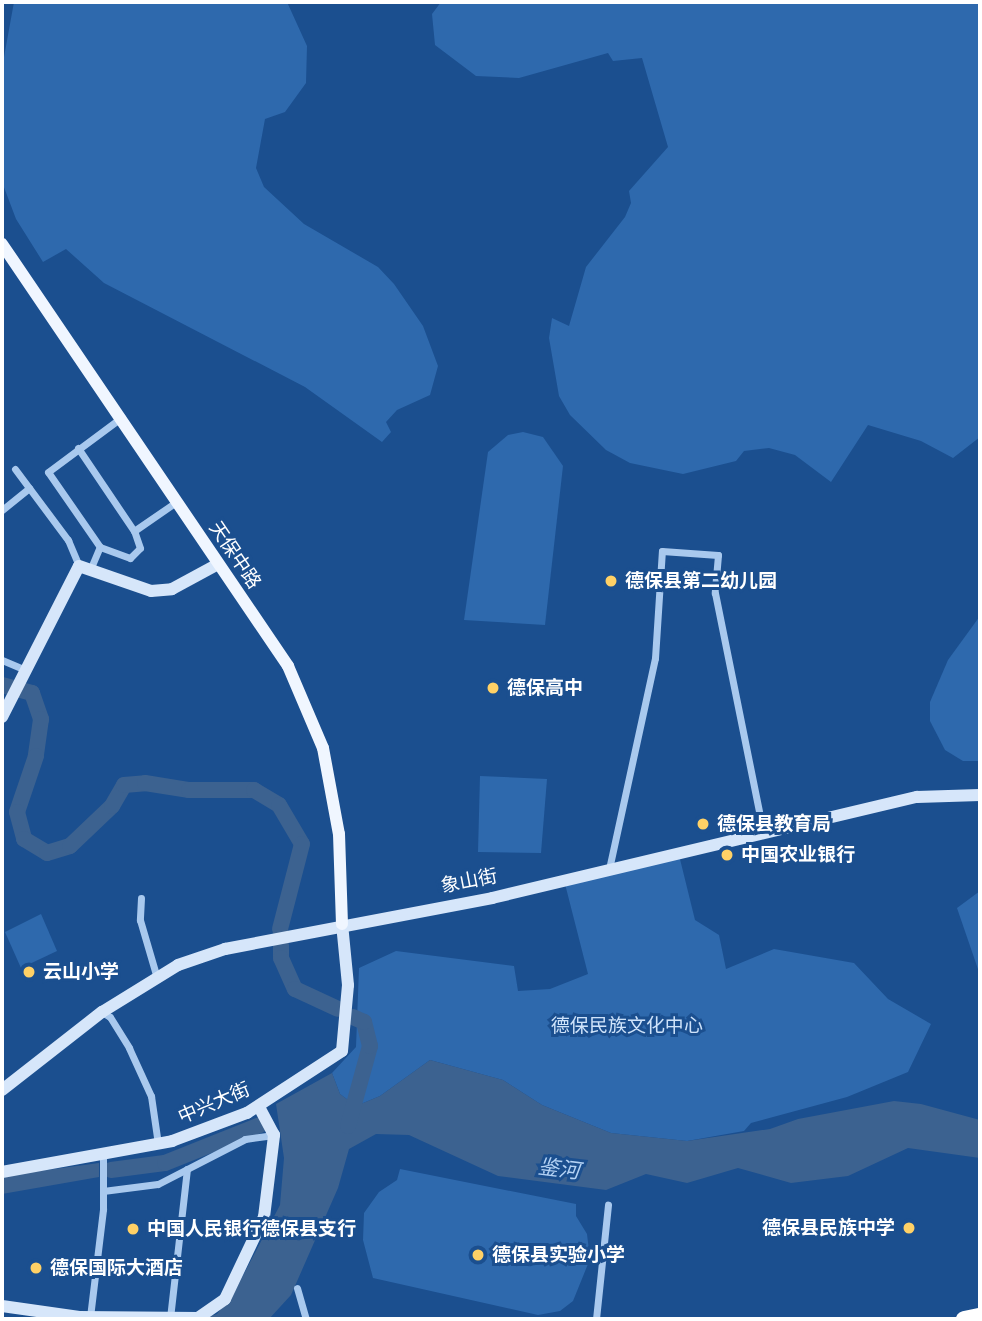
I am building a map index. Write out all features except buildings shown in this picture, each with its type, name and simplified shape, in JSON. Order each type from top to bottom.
[{"type":"highway","points":[[964,1319],[980,1316]]},
{"type":"main road","name":"天保中路","points":[[2,244],[288,666],[323,748],[339,834],[342,924]]},
{"type":"street","points":[[78,448],[134,531],[140,548],[130,558],[100,547],[48,472],[78,448],[122,418]]},
{"type":"street","points":[[15,469],[68,540],[85,568],[151,591],[173,589],[218,564]]},
{"type":"street","points":[[2,510],[29,488]]},
{"type":"street","points":[[134,531],[176,502]]},
{"type":"street","points":[[2,717],[25,670],[100,547]]},
{"type":"street","points":[[609,869],[655,658],[662,551],[718,555],[715,593],[763,831]]},
{"type":"street","points":[[2,660],[25,670]]},
{"type":"street","name":"象山街","points":[[2,1089],[102,1012],[178,965],[225,949],[342,924],[492,898],[763,831],[917,797],[980,795]]},
{"type":"street","points":[[141,898],[140,920],[157,978]]},
{"type":"street","name":"中兴大街","points":[[2,1172],[158,1144],[259,1107],[342,1051],[348,985],[342,924]]},
{"type":"street","points":[[102,1012],[110,1017],[128,1048],[150,1096],[158,1144]]},
{"type":"street","points":[[2,1306],[90,1317],[198,1318],[225,1299],[264,1217],[274,1135],[259,1107]]},
{"type":"street","points":[[103,1191],[158,1184],[245,1139],[274,1135]]},
{"type":"street","points":[[90,1317],[103,1191],[103,1155]]},
{"type":"street","points":[[170,1318],[187,1169]]},
{"type":"street","points":[[596,1319],[608,1205]]},
{"type":"street","points":[[297,1288],[306,1319]]},
{"type":"green space","points":[[14,2],[287,2],[307,46],[306,83],[285,112],[265,119],[256,168],[264,187],[304,224],[378,267],[394,284],[423,326],[438,366],[430,395],[397,410],[386,422],[391,432],[382,442],[305,387],[104,283],[66,249],[43,262],[16,219],[2,182],[2,68]]},
{"type":"green space","points":[[441,2],[980,2],[980,437],[953,458],[921,441],[868,425],[831,482],[795,455],[769,448],[744,451],[736,461],[683,474],[630,463],[606,450],[570,415],[559,396],[549,338],[552,318],[569,326],[586,267],[625,217],[631,203],[629,191],[668,147],[642,58],[613,61],[608,53],[519,78],[476,76],[435,45],[432,14]]},
{"type":"green space","points":[[523,432],[543,437],[563,466],[545,625],[464,620],[488,452],[508,435]]},
{"type":"green space","points":[[980,616],[980,761],[963,761],[945,750],[930,721],[930,702],[948,660]]},
{"type":"green space","points":[[480,776],[547,779],[541,853],[478,852]]},
{"type":"green space","name":"德保民族文化中心","points":[[678,851],[695,920],[719,935],[726,969],[774,949],[854,963],[888,999],[931,1024],[908,1072],[847,1097],[751,1123],[744,1131],[687,1141],[611,1133],[542,1105],[503,1080],[430,1060],[380,1096],[356,1106],[340,1094],[332,1073],[356,1047],[359,968],[396,951],[514,966],[518,991],[550,989],[588,974],[564,880]]},
{"type":"green space","points":[[980,891],[980,975],[957,908]]},
{"type":"green space","points":[[41,914],[57,951],[21,968],[5,932]]},
{"type":"green space","name":"德保县实验小学","points":[[400,1169],[576,1204],[576,1216],[587,1234],[590,1259],[573,1301],[560,1311],[538,1315],[373,1278],[363,1240],[364,1213],[379,1192],[397,1180]]},
{"type":"water","name":"鉴河","points":[[430,1060],[503,1080],[542,1105],[611,1133],[687,1141],[770,1129],[798,1119],[894,1101],[921,1104],[980,1120],[980,1158],[908,1148],[848,1176],[791,1183],[738,1168],[687,1183],[646,1174],[606,1190],[498,1176],[409,1135],[376,1134],[349,1149],[338,1188],[291,1295],[269,1319],[202,1319],[217,1314],[236,1289],[280,1205],[284,1158],[276,1104],[332,1073],[340,1094],[356,1106],[380,1096]]},
{"type":"water","points":[[99,1163],[99,1177],[2,1194],[2,1176]]},
{"type":"waterway","points":[[2,685],[32,693],[41,719],[36,756],[17,812],[24,839],[47,853],[70,846],[112,806],[124,785],[145,783],[189,790],[254,790],[279,805],[302,844],[280,929]]},
{"type":"waterway","points":[[281,945],[281,958],[295,989],[338,1009]]},
{"type":"waterway","points":[[348,1126],[370,1046],[364,1022],[353,1017]]},
{"type":"waterway","points":[[111,1170],[165,1163],[260,1125]]},
{"type":"place","name":"德保县第二幼儿园","points":[[611,581]]},
{"type":"place","name":"德保高中","points":[[493,688]]},
{"type":"place","name":"德保县教育局","points":[[703,824]]},
{"type":"place","name":"中国农业银行","points":[[727,855]]},
{"type":"place","name":"云山小学","points":[[29,972]]},
{"type":"place","name":"德保县民族中学","points":[[909,1228]]},
{"type":"place","name":"中国人民银行德保县支行","points":[[133,1229]]},
{"type":"place","name":"德保县实验小学","points":[[478,1255]]},
{"type":"place","name":"德保国际大酒店","points":[[36,1268]]}]
